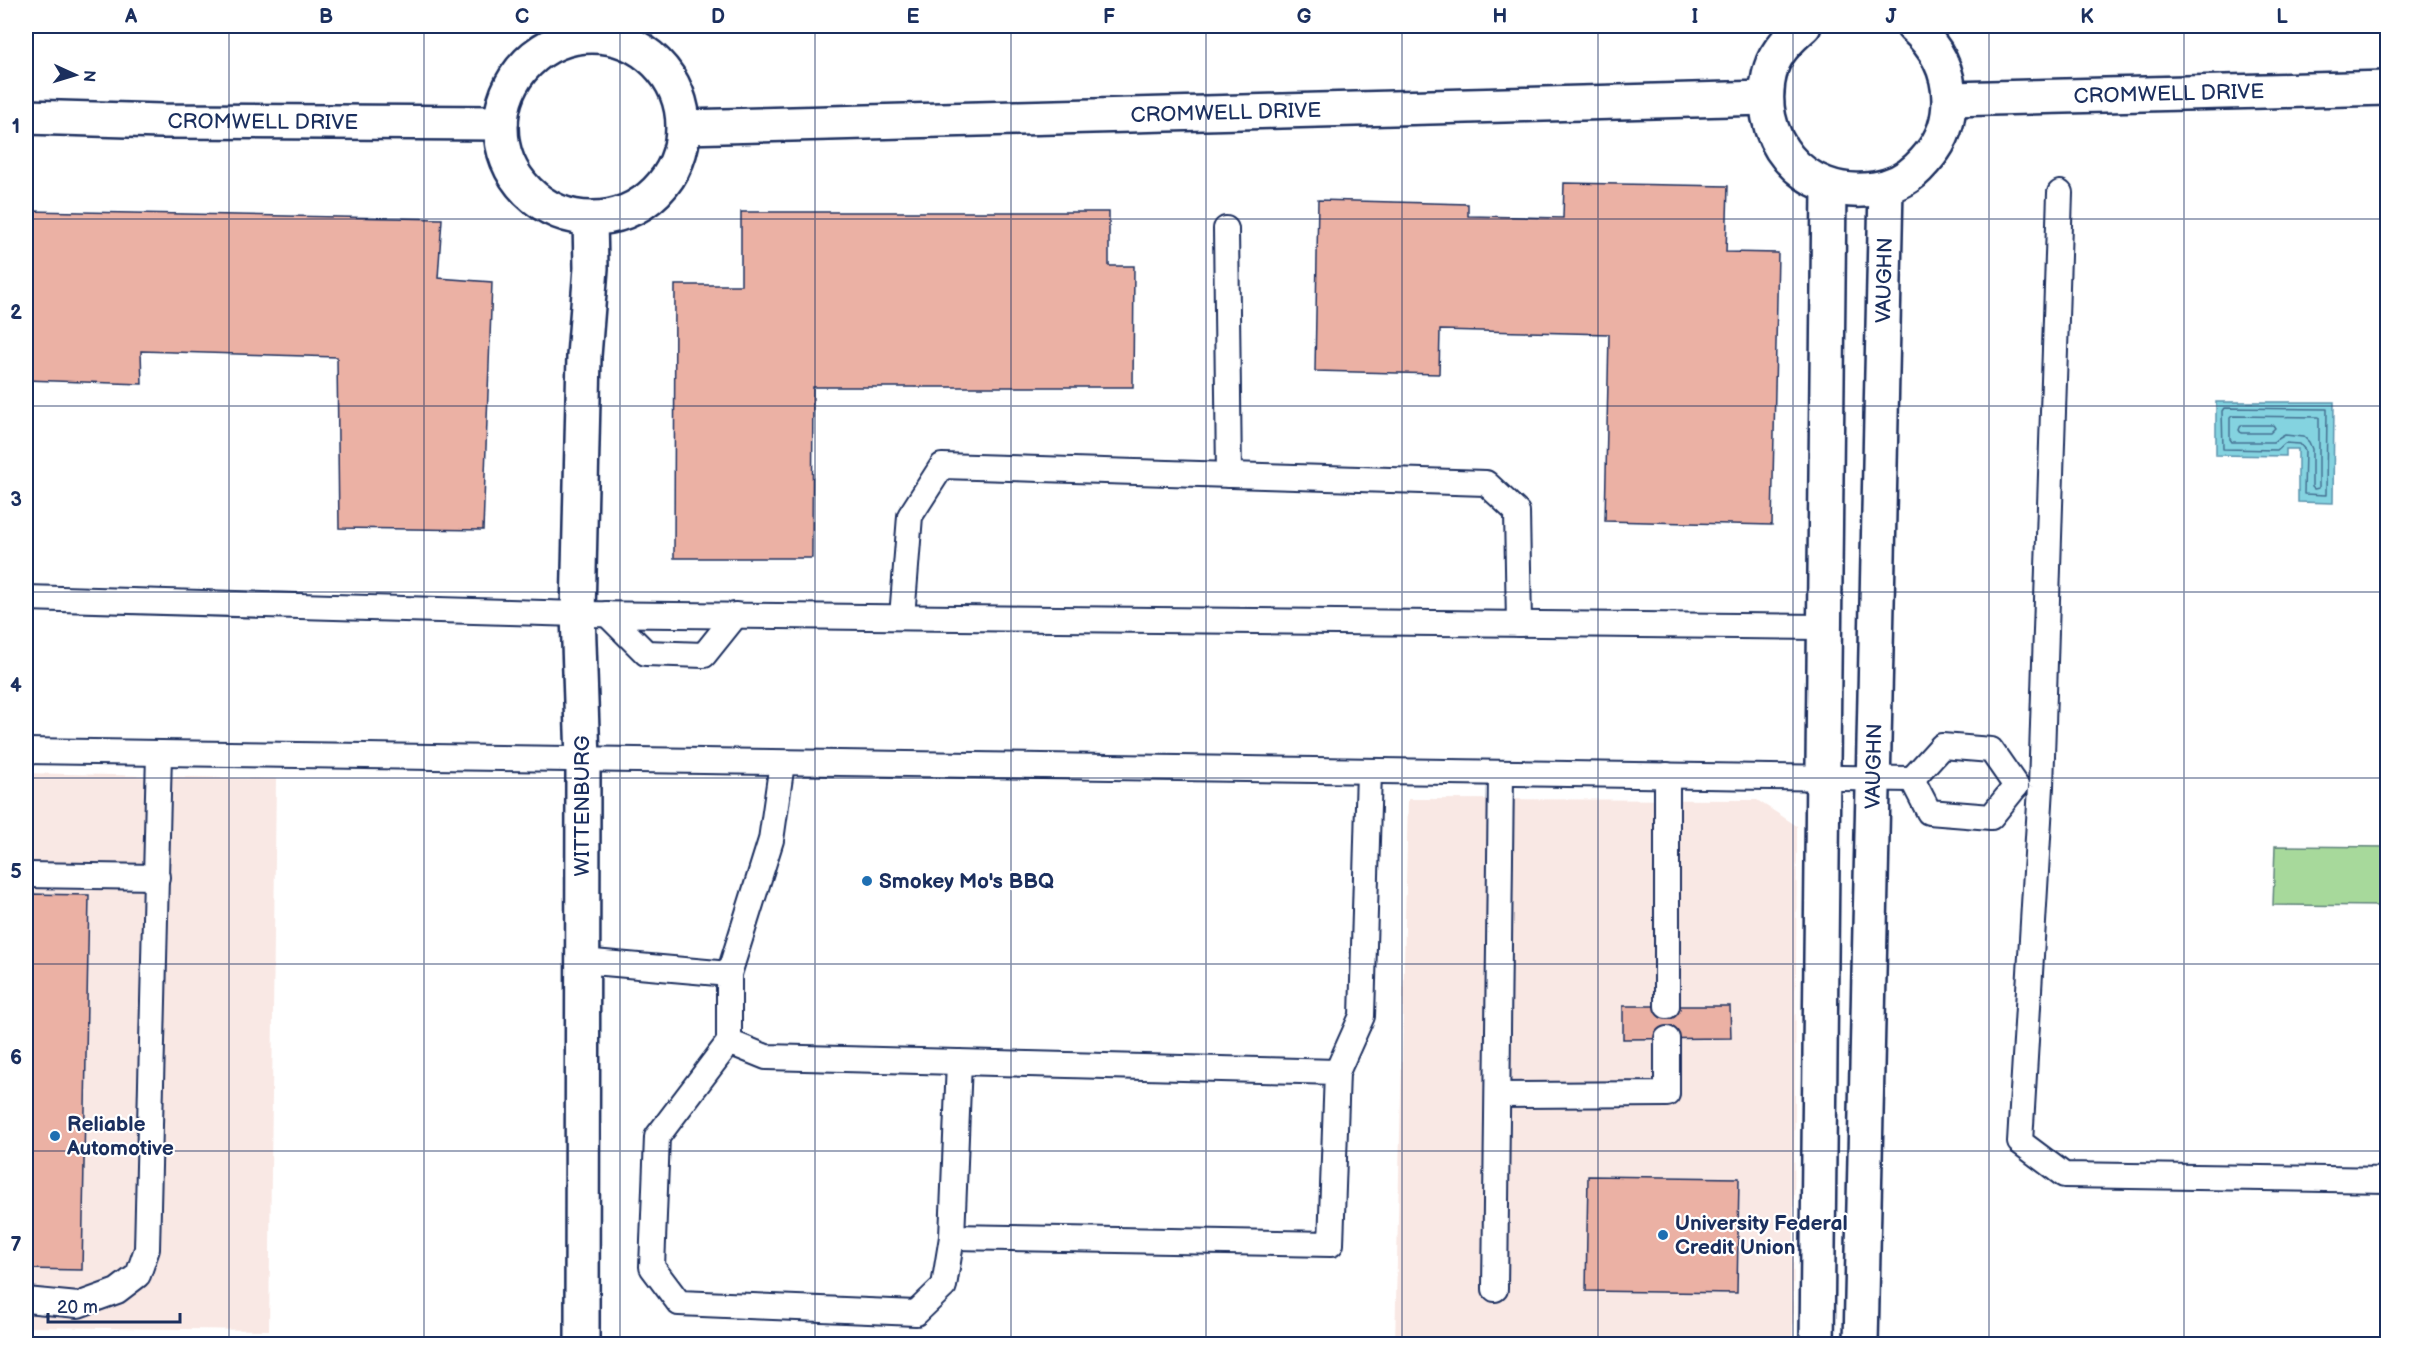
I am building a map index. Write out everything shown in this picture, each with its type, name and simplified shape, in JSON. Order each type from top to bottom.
[{"type":"street","points":[[1804,26],[1788,39],[1771,67],[1766,98],[1770,127],[1783,153],[1803,173],[1829,187],[1858,192],[1886,188],[1912,174],[1932,154],[1946,128],[1950,99],[1945,67],[1929,39],[1913,26]]},
{"type":"street","points":[[610,31],[640,48],[663,69],[678,96],[684,127],[679,155],[666,182],[645,202],[618,215],[590,219],[561,213],[536,199],[516,178],[504,152],[501,123],[508,92],[525,65],[550,46],[579,36],[610,31]]},
{"type":"street","name":"CROMWELL DRIVE","points":[[1950,99],[2388,88]]},
{"type":"street","name":"CROMWELL DRIVE","points":[[684,127],[1766,98]]},
{"type":"street","name":"CROMWELL DRIVE","points":[[26,117],[174,121],[501,123]]},
{"type":"street","points":[[1816,1344],[1829,187]]},
{"type":"street","name":"VAUGHN","points":[[1861,1344],[1886,188]]},
{"type":"street","name":"WITTENBURG","points":[[582,1344],[583,760],[592,614],[584,356],[591,268],[590,219]]},
{"type":"lane","points":[[2060,193],[2041,787],[2020,1142],[2064,1175],[2388,1180]]},
{"type":"lane","points":[[1226,229],[1229,475]]},
{"type":"lane","points":[[902,617],[910,516],[942,466],[1486,483],[1517,512],[1519,624]]},
{"type":"lane","points":[[26,598],[592,614],[1823,627]]},
{"type":"lane","points":[[592,614],[646,653],[704,655],[736,615]]},
{"type":"lane","points":[[26,751],[1912,779],[1942,746],[1991,750],[2016,786]]},
{"type":"lane","points":[[26,1300],[78,1305],[117,1291],[138,1275],[147,1250],[159,753]]},
{"type":"lane","points":[[782,763],[771,840],[729,974],[729,1042],[657,1137],[652,1267],[679,1303],[916,1313],[944,1286],[952,1237],[959,1062]]},
{"type":"lane","points":[[952,1237],[1331,1244],[1337,1072],[1362,1016],[1369,771]]},
{"type":"lane","points":[[1495,1289],[1501,773]]},
{"type":"lane","points":[[1667,775],[1667,1006]]},
{"type":"lane","points":[[1912,779],[1929,812],[1991,817],[2016,786]]},
{"type":"lane","points":[[2016,786],[2041,787]]},
{"type":"lane","points":[[26,875],[157,877]]},
{"type":"lane","points":[[582,961],[729,974]]},
{"type":"lane","points":[[1498,1095],[1667,1094],[1668,1039]]},
{"type":"lane","points":[[729,1042],[766,1057],[1337,1072]]},
{"type":"shaded area","points":[[26,773],[276,779],[269,1330],[26,1327]]},
{"type":"shaded area","points":[[1408,799],[1757,800],[1797,826],[1793,1344],[1395,1344]]},
{"type":"green space","points":[[2275,846],[2387,847],[2387,906],[2273,905]]},
{"type":"water","points":[[2216,402],[2334,402],[2333,503],[2298,502],[2298,449],[2286,449],[2286,456],[2216,455]]},
{"type":"building","points":[[1564,183],[1728,186],[1726,252],[1778,253],[1772,525],[1605,521],[1609,334],[1440,330],[1439,374],[1315,371],[1318,200],[1468,204],[1468,216],[1563,218]]},
{"type":"building","points":[[28,211],[442,219],[438,278],[492,282],[483,530],[339,528],[337,357],[141,351],[142,384],[26,380]]},
{"type":"building","points":[[741,212],[1109,212],[1109,266],[1134,266],[1133,387],[813,387],[812,558],[674,558],[675,285],[741,285]]},
{"type":"building","name":"Reliable Automotive","points":[[26,894],[89,895],[82,1270],[26,1269]]},
{"type":"building","points":[[1623,1006],[1730,1006],[1731,1038],[1623,1039]]},
{"type":"building","name":"University Federal Credit Union","points":[[1588,1176],[1739,1178],[1737,1293],[1586,1291]]},
{"type":"place","name":"Smokey Mo's BBQ","points":[[867,881]]},
{"type":"place","name":"Reliable Automotive","points":[[55,1136]]},
{"type":"place","name":"University Federal Credit Union","points":[[1663,1235]]}]
